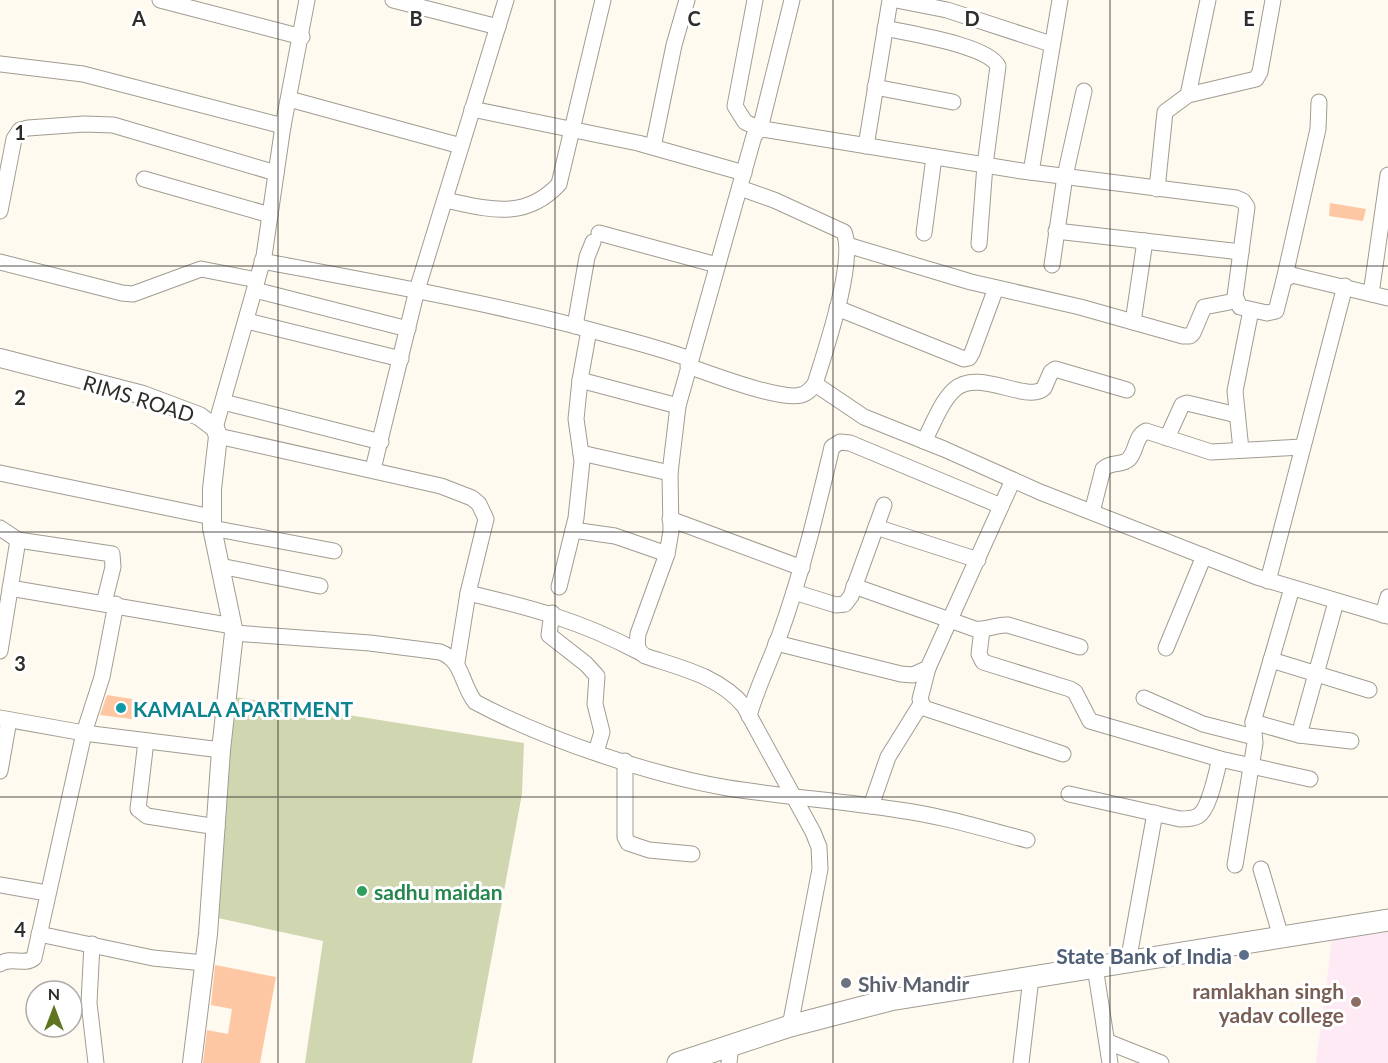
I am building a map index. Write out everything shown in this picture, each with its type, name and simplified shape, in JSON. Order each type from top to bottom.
[{"type":"main road","points":[[678,1063],[730,1054],[790,1026],[891,1000],[1388,920]]},
{"type":"street","points":[[160,0],[302,37]]},
{"type":"street","points":[[307,0],[302,37],[283,126],[262,261],[223,402],[217,432],[441,486],[463,493],[479,504],[486,519],[485,532],[468,593],[457,662],[467,692],[475,702],[596,752],[727,788],[938,816],[1027,840]]},
{"type":"street","points":[[393,0],[498,27]]},
{"type":"street","points":[[373,470],[417,290],[506,0]]},
{"type":"street","points":[[445,200],[496,211],[524,207],[551,194],[562,177],[571,127],[603,0]]},
{"type":"street","points":[[653,147],[674,45],[687,0]]},
{"type":"street","points":[[755,0],[735,106],[745,122],[760,129],[866,147],[1243,201],[1247,207],[1235,301],[1240,308],[1267,313],[1276,310],[1284,280],[1318,129],[1319,102]]},
{"type":"street","points":[[639,652],[638,633],[667,554],[671,531],[670,472],[678,406],[754,136],[760,129],[792,0]]},
{"type":"street","points":[[866,147],[890,0]]},
{"type":"street","points":[[896,0],[947,10],[1051,44]]},
{"type":"street","points":[[1031,172],[1060,0]]},
{"type":"street","points":[[1188,95],[1208,0]]},
{"type":"street","points":[[1157,189],[1166,112],[1188,95],[1256,79],[1260,72],[1273,0]]},
{"type":"street","points":[[885,28],[967,48],[994,58],[999,72],[984,165],[979,244]]},
{"type":"street","points":[[0,64],[83,74],[283,126]]},
{"type":"street","points":[[875,87],[953,102]]},
{"type":"street","points":[[1053,265],[1065,176],[1084,91]]},
{"type":"street","points":[[289,99],[461,147]]},
{"type":"street","points":[[472,109],[571,127],[744,173]]},
{"type":"street","points":[[0,211],[15,139],[20,130],[28,128],[84,124],[114,125],[276,173]]},
{"type":"street","points":[[924,233],[934,157]]},
{"type":"street","points":[[1371,294],[1388,175]]},
{"type":"street","points":[[144,179],[270,215]]},
{"type":"street","points":[[262,261],[417,290],[582,328],[662,349],[689,363],[750,386],[800,396],[810,391],[815,384],[837,308],[847,245],[844,232],[774,200],[740,188]]},
{"type":"street","points":[[1056,231],[1241,252]]},
{"type":"street","points":[[559,587],[573,530],[581,453],[576,419],[587,257],[596,237],[717,265]]},
{"type":"street","points":[[1133,322],[1145,242]]},
{"type":"street","points":[[847,245],[996,288],[1190,336],[1204,307],[1235,301]]},
{"type":"street","points":[[0,262],[122,293],[144,291],[201,269],[408,329]]},
{"type":"street","points":[[1284,280],[1292,275],[1346,286],[1388,298]]},
{"type":"street","points":[[1268,581],[1346,286]]},
{"type":"street","points":[[837,308],[964,359],[969,358],[972,353],[996,288]]},
{"type":"street","points":[[1241,450],[1235,391],[1251,310]]},
{"type":"street","points":[[247,321],[401,359]]},
{"type":"street","name":"RIMS ROAD","points":[[0,358],[143,395],[199,416],[217,432],[212,489],[212,522],[233,629],[204,963],[192,1063]]},
{"type":"street","points":[[924,441],[950,394],[963,384],[984,383],[1036,392],[1044,388],[1047,378],[1055,369],[1127,390]]},
{"type":"street","points":[[580,380],[678,406]]},
{"type":"street","points":[[815,384],[864,417],[1013,480],[1268,581],[1386,615],[1388,597]]},
{"type":"street","points":[[223,402],[381,442]]},
{"type":"street","points":[[1167,438],[1182,405],[1187,403],[1237,415]]},
{"type":"street","points":[[1092,512],[1101,474],[1107,465],[1124,462],[1130,458],[1143,432],[1152,432],[1211,452],[1302,447]]},
{"type":"street","points":[[749,716],[759,682],[776,644],[802,568],[832,447],[840,442],[850,443],[1001,506]]},
{"type":"street","points":[[581,453],[670,472]]},
{"type":"street","points":[[0,473],[334,551]]},
{"type":"street","points":[[871,806],[888,757],[921,704],[921,690],[928,668],[1013,480]]},
{"type":"street","points":[[794,592],[836,605],[845,604],[884,505]]},
{"type":"street","points":[[670,519],[802,568]]},
{"type":"street","points":[[876,527],[978,560]]},
{"type":"street","points":[[0,528],[18,540],[112,555],[113,567],[102,677],[84,733],[34,958],[30,961],[7,960],[0,964]]},
{"type":"street","points":[[573,530],[615,536],[667,554]]},
{"type":"street","points":[[0,651],[18,540]]},
{"type":"street","points":[[1166,648],[1204,556]]},
{"type":"street","points":[[220,566],[320,586]]},
{"type":"street","points":[[854,586],[982,630],[1008,625],[1080,647]]},
{"type":"street","points":[[10,588],[110,604],[233,629],[425,649],[450,656],[457,662]]},
{"type":"street","points":[[1235,865],[1252,766],[1254,729],[1292,588]]},
{"type":"street","points":[[468,593],[552,613],[599,631],[639,652],[709,678],[730,690],[749,716],[819,847],[820,868],[790,1026]]},
{"type":"street","points":[[1299,735],[1336,602]]},
{"type":"street","points":[[552,613],[549,634],[597,676],[596,704],[602,732],[596,752]]},
{"type":"street","points":[[982,630],[979,654],[983,662],[1070,689],[1075,692],[1081,710],[1090,722],[1220,759],[1310,778]]},
{"type":"street","points":[[776,644],[901,674],[913,675],[928,668]]},
{"type":"street","points":[[1271,660],[1369,690]]},
{"type":"street","points":[[1144,698],[1203,724],[1351,741]]},
{"type":"street","points":[[921,704],[931,711],[1063,754]]},
{"type":"street","points":[[0,771],[4,719],[84,733],[221,750]]},
{"type":"street","points":[[146,741],[138,809],[147,816],[216,827]]},
{"type":"street","points":[[1069,794],[1180,819],[1198,816],[1210,796],[1220,759]]},
{"type":"street","points":[[625,761],[625,837],[628,843],[649,850],[692,854]]},
{"type":"street","points":[[1128,962],[1155,813]]},
{"type":"street","points":[[1261,869],[1281,937]]},
{"type":"street","points":[[0,885],[47,893]]},
{"type":"street","points":[[39,934],[153,957],[204,963]]},
{"type":"street","points":[[92,944],[89,1003],[96,1063]]},
{"type":"street","points":[[1095,968],[1110,1063]]},
{"type":"street","points":[[1022,1063],[1031,978]]},
{"type":"street","points":[[1108,1041],[1161,1063]]},
{"type":"shaded area","name":"ramlakhan singh yadav college","points":[[1388,932],[1388,1063],[1316,1063],[1332,940]]},
{"type":"green space","name":"sadhu maidan","points":[[229,696],[524,743],[522,794],[472,1063],[305,1063],[323,941],[218,918]]},
{"type":"building","points":[[1330,203],[1366,209],[1363,221],[1329,216]]},
{"type":"building","name":"KAMALA APARTMENT","points":[[107,695],[145,701],[139,720],[100,715]]},
{"type":"building","points":[[215,965],[276,977],[260,1063],[203,1063],[207,1030],[228,1034],[232,1009],[211,1005]]},
{"type":"place","name":"KAMALA APARTMENT","points":[[121,708]]},
{"type":"place","name":"sadhu maidan","points":[[362,891]]},
{"type":"place","name":"State Bank of India","points":[[1244,955]]},
{"type":"place","name":"Shiv Mandir","points":[[846,983]]},
{"type":"place","name":"ramlakhan singh yadav college","points":[[1356,1002]]}]
